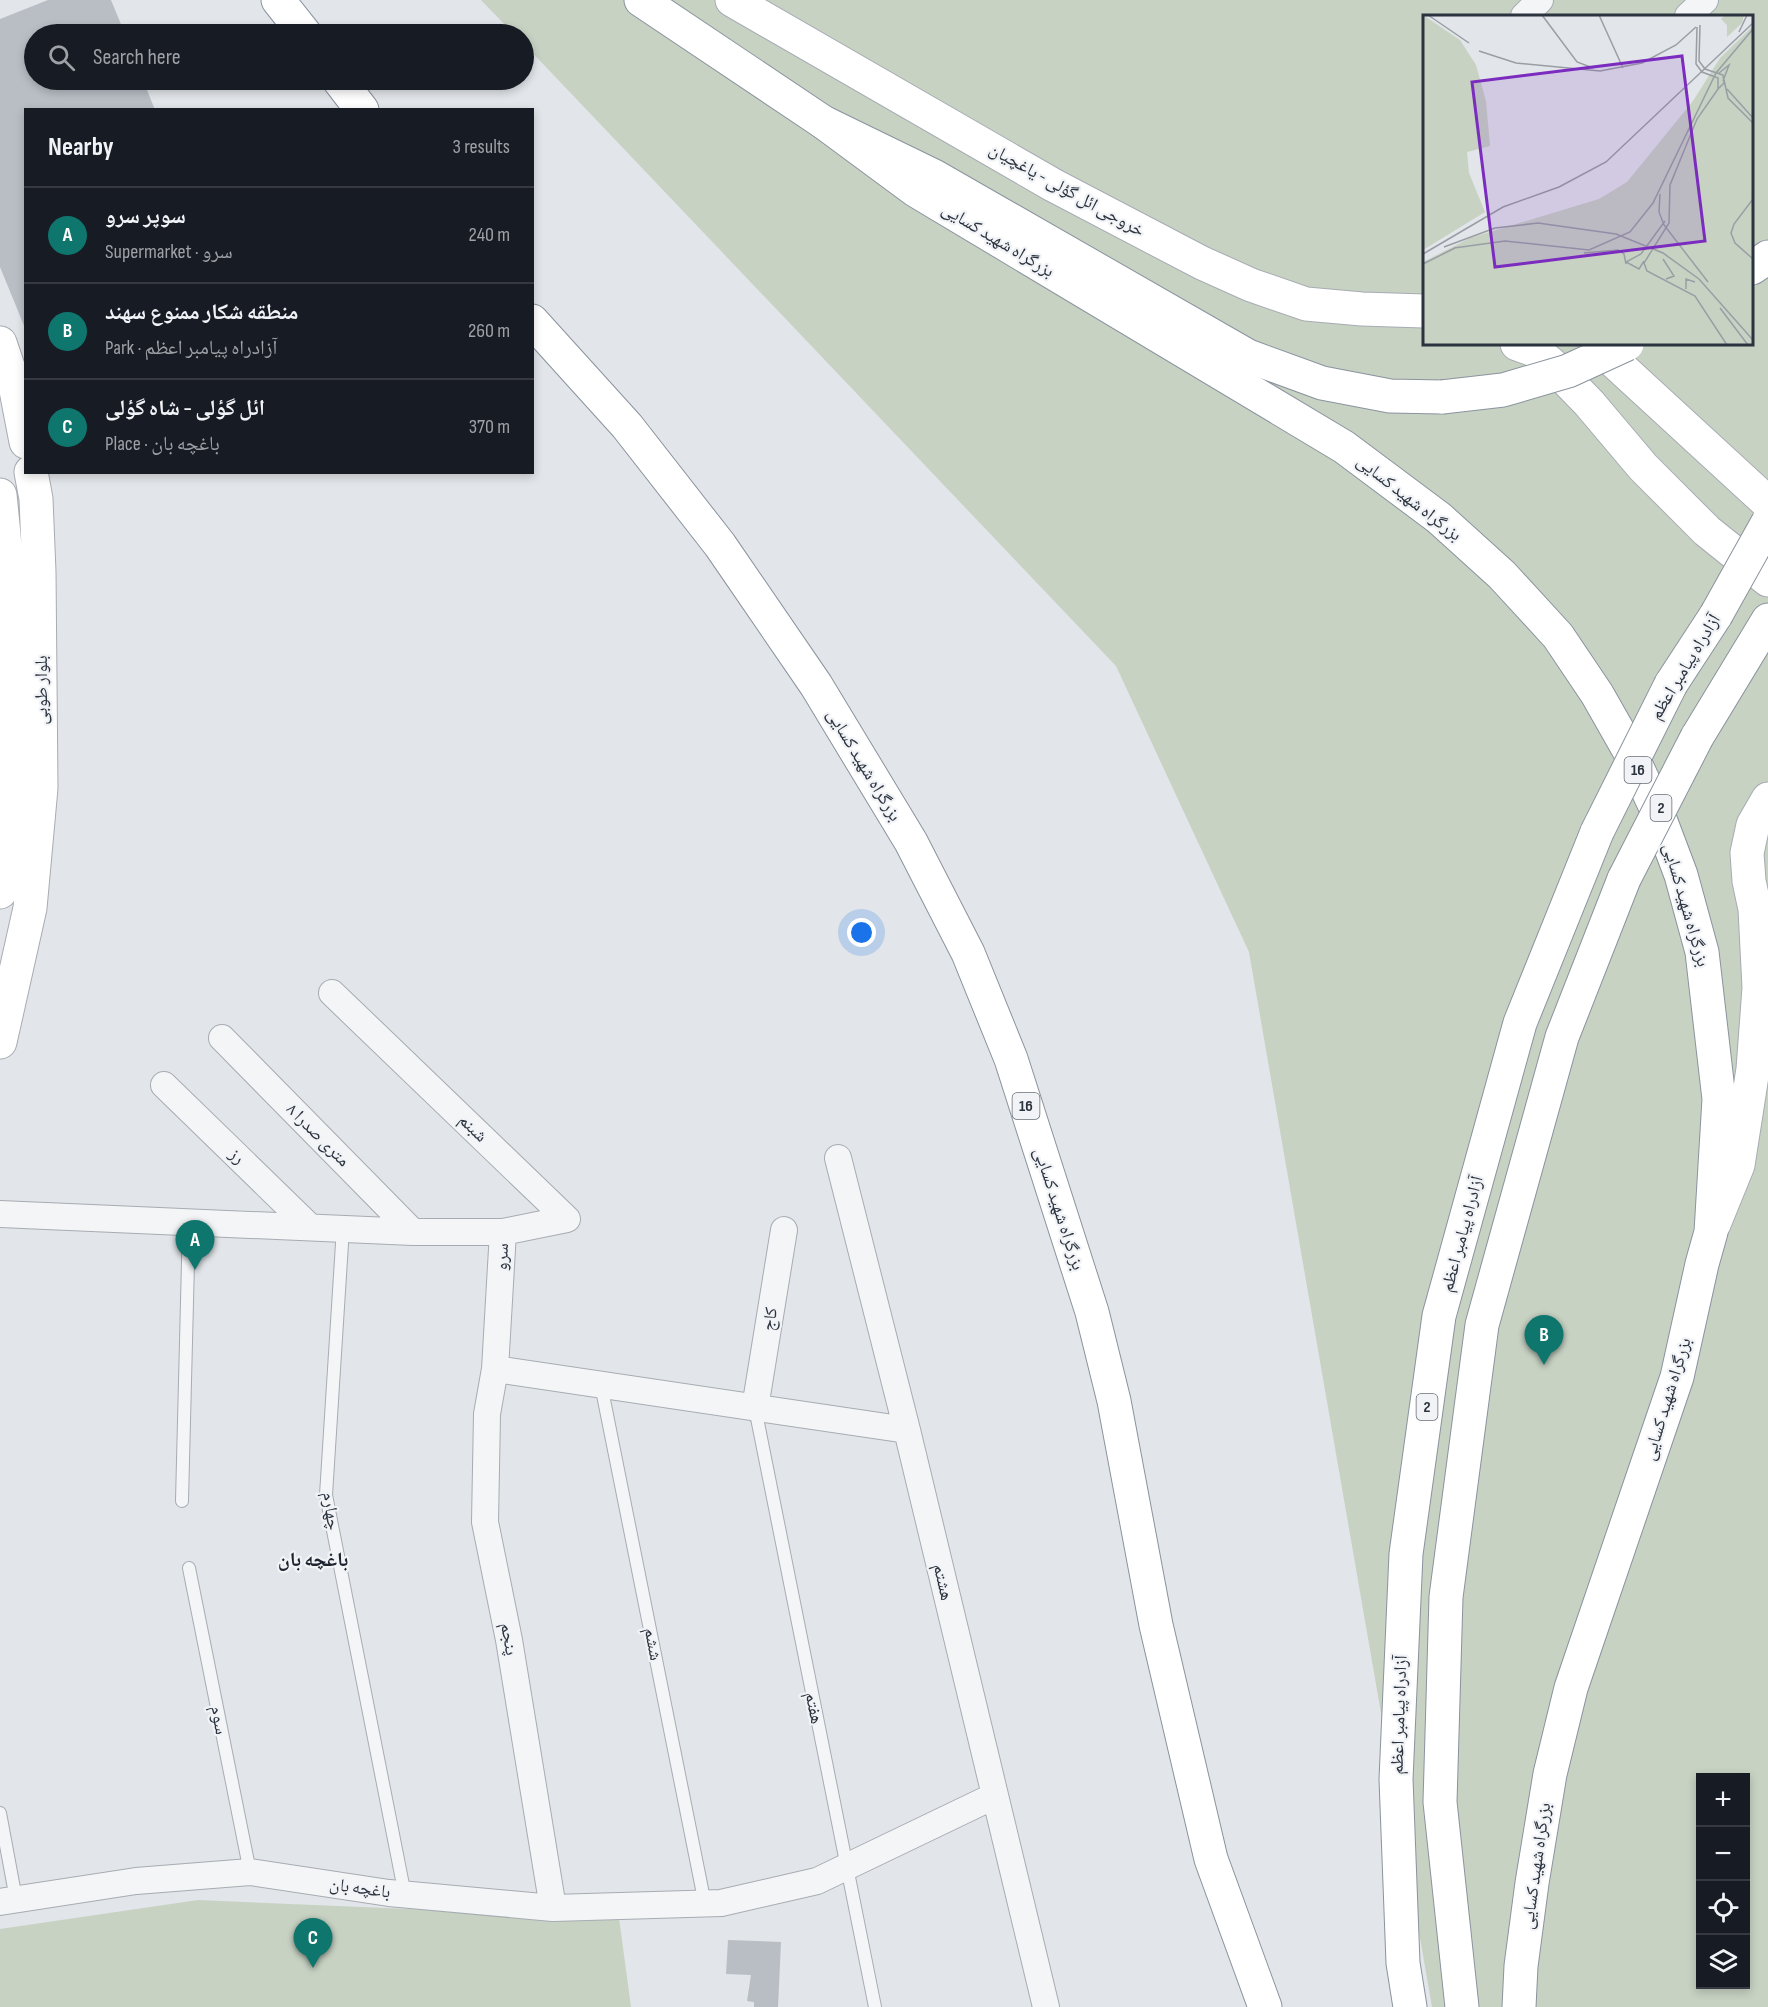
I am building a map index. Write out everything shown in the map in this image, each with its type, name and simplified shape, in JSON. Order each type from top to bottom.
[{"type":"main road","points":[[278,0],[296,24]]},
{"type":"main road","name":"بزرگراه شهید کسایی","points":[[642,0],[823,123],[915,190],[1344,447],[1438,518],[1502,574],[1558,636],[1597,694],[1630,752],[1655,806],[1681,875],[1702,952],[1719,1099],[1712,1232],[1702,1264],[1677,1377],[1571,1688],[1550,1774],[1532,1883],[1521,1966],[1519,2007]]},
{"type":"main road","name":"خروجی ائل گؤلی - یاغچیان","points":[[732,0],[1053,185],[1202,263],[1251,285],[1306,304],[1423,311]]},
{"type":"main road","points":[[347,90],[360,108]]},
{"type":"main road","points":[[823,123],[934,176],[1248,356],[1322,383],[1390,396],[1442,397],[1503,390],[1568,371],[1625,345]]},
{"type":"main road","points":[[1753,267],[1768,257]]},
{"type":"main road","name":"بزرگراه شهید کسایی","points":[[534,323],[627,426],[727,555],[816,685],[899,823],[968,953],[1011,1059],[1092,1312],[1114,1401],[1155,1625],[1211,1858],[1265,2007]]},
{"type":"main road","points":[[0,343],[16,390],[24,432]]},
{"type":"main road","points":[[1520,345],[1534,350],[1550,363],[1589,403],[1651,475],[1707,531],[1768,580]]},
{"type":"main road","points":[[1596,345],[1768,504]]},
{"type":"main road","name":"بلوار طوبی","points":[[0,892],[9,819],[4,772],[13,722],[16,575],[36,499],[31,474]]},
{"type":"main road","name":"بلوار طوبی","points":[[0,495],[16,575],[41,788],[30,908],[0,1042]]},
{"type":"main road","name":"آزادراه پیامبر اعظم","points":[[1410,2007],[1403,1963],[1396,1779],[1406,1554],[1439,1316],[1520,1023],[1597,832],[1671,684],[1716,615],[1768,522]]},
{"type":"main road","name":"2","points":[[1462,2007],[1440,1802],[1440,1779],[1446,1597],[1482,1325],[1562,1037],[1624,879],[1697,737],[1763,630]]},
{"type":"main road","points":[[1712,1232],[1738,1165],[1753,1069],[1759,988],[1755,909],[1749,881],[1747,854],[1753,825],[1768,799]]},
{"type":"main road","points":[[0,951],[30,908]]},
{"type":"street","points":[[1525,15],[1540,0]]},
{"type":"street","points":[[1689,15],[1706,0]]},
{"type":"street","name":"شبنم","points":[[332,993],[567,1218],[503,1232]]},
{"type":"street","name":"۸ متری صدرا","points":[[222,1038],[413,1232]]},
{"type":"street","name":"رز","points":[[164,1084],[310,1227]]},
{"type":"street","name":"هشتم","points":[[838,1158],[907,1430],[1046,2007]]},
{"type":"street","name":"سرو","points":[[0,1214],[413,1232],[503,1232],[495,1369]]},
{"type":"street","name":"کاج","points":[[755,1408],[784,1230]]},
{"type":"street","points":[[495,1369],[907,1430]]},
{"type":"street","name":"پنجم","points":[[495,1369],[487,1414],[485,1522],[509,1640],[553,1908]]},
{"type":"street","name":"باغچه بان","points":[[8,1900],[136,1881],[250,1872],[405,1895],[553,1908],[713,1904],[816,1881],[994,1796]]},
{"type":"lane","points":[[182,1501],[189,1222]]},
{"type":"lane","name":"چهارم","points":[[343,1228],[326,1495],[405,1895]]},
{"type":"lane","name":"ششم","points":[[601,1385],[713,1904]]},
{"type":"lane","name":"هفتم","points":[[755,1408],[874,2007]]},
{"type":"lane","name":"سوم","points":[[189,1568],[250,1872]]},
{"type":"lane","points":[[0,1813],[8,1900]]},
{"type":"green space","points":[[481,0],[1768,0],[1768,2007],[1432,2007],[1249,952],[1116,666],[534,55],[534,24],[504,24]]},
{"type":"green space","points":[[198,1900],[619,1918],[631,2007],[0,2007],[0,1929]]},
{"type":"building","points":[[48,0],[111,0],[121,24],[24,24],[24,90],[147,90],[154,108],[24,108],[24,326],[0,267],[0,19]]},
{"type":"building","points":[[728,1940],[781,1942],[778,2007],[754,2007],[754,2002],[747,2001],[751,1975],[726,1974]]},
{"type":"place","name":"سوپر سرو","points":[[195,1270]]},
{"type":"place","name":"منطقه شکار ممنوع سهند","points":[[1544,1365]]},
{"type":"place","name":"ائل گؤلی - شاه گؤلی","points":[[313,1968]]},
{"type":"district","name":"باغچه بان","points":[[313,1560]]}]
